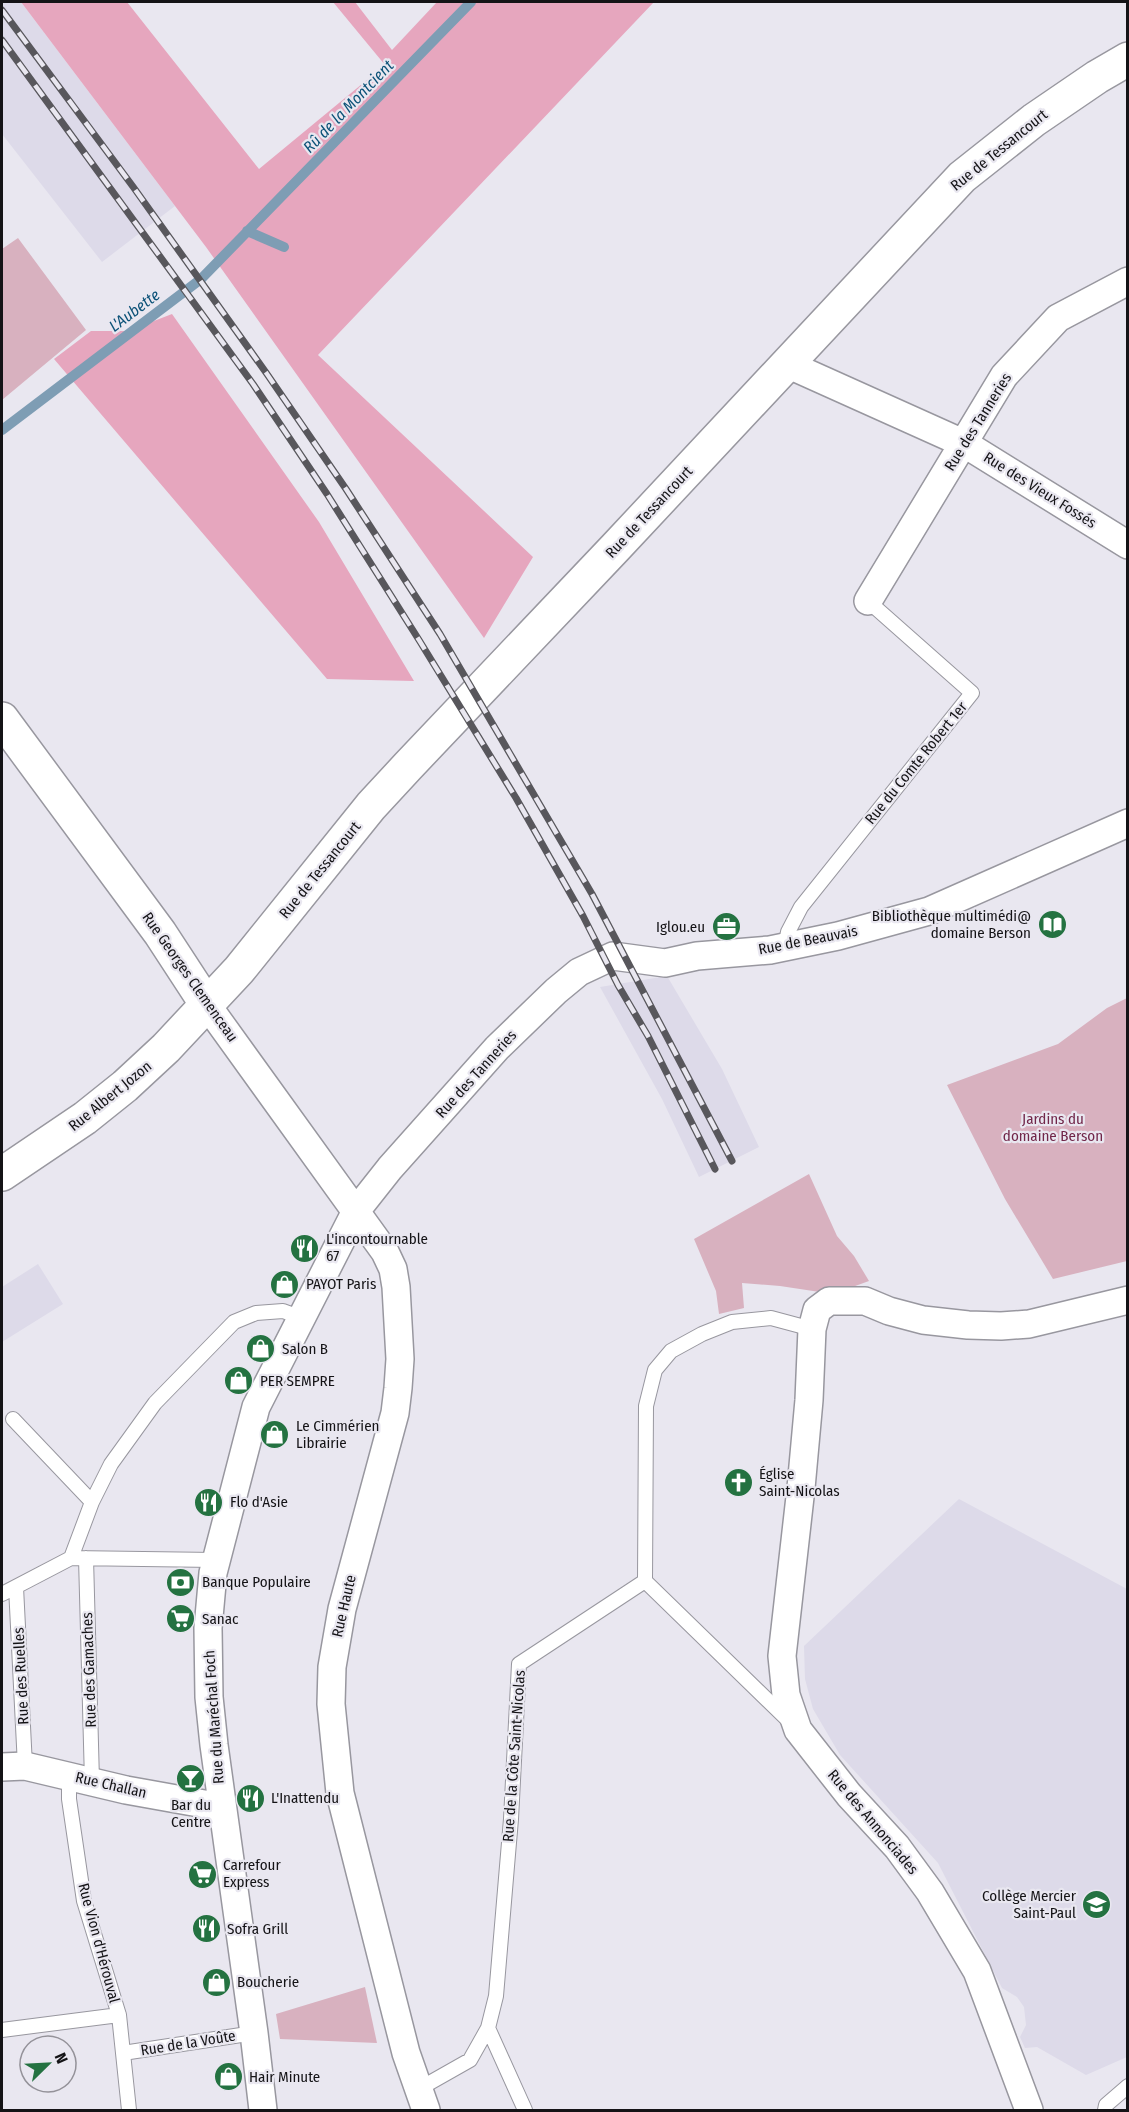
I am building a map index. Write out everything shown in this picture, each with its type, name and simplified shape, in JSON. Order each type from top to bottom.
[{"type":"main road","name":"Rue de Tessancourt","points":[[207,1005],[239,970],[379,798],[962,177],[1034,120],[1128,59]]},
{"type":"main road","name":"Rue Georges Clemenceau","points":[[2,719],[160,933],[207,1005]]},
{"type":"main road","name":"Rue Albert Jozon","points":[[2,1174],[60,1136],[125,1086],[207,1005]]},
{"type":"street","name":"Rue des Tanneries","points":[[868,601],[1004,376],[1058,318],[1128,280]]},
{"type":"street","name":"Rue des Vieux Fossés","points":[[787,363],[965,444],[1128,545]]},
{"type":"street","name":"Rue de Beauvais","points":[[613,956],[665,963],[697,956],[785,947],[838,936],[929,911],[1128,823]]},
{"type":"street","name":"Rue des Tanneries","points":[[356,1211],[390,1168],[498,1048],[556,991],[579,972],[613,956]]},
{"type":"street","name":"Rue Georges Clemenceau","points":[[207,1005],[356,1211]]},
{"type":"street","name":"Rue du Maréchal Foch","points":[[263,2110],[221,1807],[209,1685],[208,1628],[215,1560],[256,1407],[356,1211]]},
{"type":"street","name":"Rue Haute","points":[[356,1211],[385,1252],[393,1269],[398,1323],[398,1388],[395,1413],[342,1609],[332,1668],[331,1704],[340,1793],[394,2011],[421,2100]]},
{"type":"street","points":[[798,1730],[786,1695],[782,1656],[801,1488],[815,1319],[829,1301],[853,1300],[865,1301],[889,1311],[923,1320],[1001,1326],[1029,1324],[1128,1300]]},
{"type":"street","name":"Rue des Annonciades","points":[[798,1730],[849,1795],[897,1847],[930,1892],[977,1971],[1029,2110]]},
{"type":"street","name":"Rue Challan","points":[[13,1767],[80,1778],[126,1790],[221,1807]]},
{"type":"lane","name":"Rue du Comte Robert 1er","points":[[785,947],[788,932],[801,907],[972,693],[868,601]]},
{"type":"lane","points":[[71,1558],[92,1502],[111,1464],[154,1403],[234,1322],[256,1313],[283,1311],[302,1318]]},
{"type":"lane","points":[[645,1581],[646,1406],[655,1370],[671,1351],[702,1334],[732,1322],[771,1317],[815,1319]]},
{"type":"lane","points":[[13,1419],[92,1502]]},
{"type":"lane","points":[[2,1594],[71,1558],[215,1560]]},
{"type":"lane","name":"Rue des Gamaches","points":[[80,1778],[86,1558]]},
{"type":"lane","name":"Rue des Annonciades","points":[[645,1581],[798,1730]]},
{"type":"lane","name":"Rue de la Côte Saint-Nicolas","points":[[488,2028],[496,1996],[511,1819],[519,1664],[645,1581]]},
{"type":"lane","name":"Rue des Ruelles","points":[[13,1767],[16,1587]]},
{"type":"lane","name":"Rue Vion d'Hérouval","points":[[80,1778],[69,1798],[84,1901],[119,2014],[129,2110]]},
{"type":"lane","points":[[2,2030],[119,2014]]},
{"type":"lane","points":[[421,2100],[470,2060],[488,2028]]},
{"type":"lane","points":[[488,2028],[525,2110]]},
{"type":"lane","name":"Rue de la Voûte","points":[[123,2053],[254,2032]]},
{"type":"lane","points":[[1105,2110],[1106,2105],[1128,2086]]},
{"type":"shaded area","points":[[2,2],[21,2],[175,206],[102,262],[2,134]]},
{"type":"shaded area","points":[[21,2],[127,2],[259,169],[385,65],[333,2],[355,2],[392,50],[437,2],[654,2],[318,355],[533,557],[484,638],[206,247]]},
{"type":"shaded area","points":[[172,314],[319,522],[414,681],[327,679],[54,359],[91,331],[128,331]]},
{"type":"shaded area","points":[[667,976],[722,1069],[759,1147],[699,1177],[662,1099],[600,987]]},
{"type":"shaded area","points":[[38,1264],[63,1304],[2,1342],[2,1287]]},
{"type":"shaded area","points":[[959,1499],[1127,1589],[1127,2057],[1086,2075],[1037,2047],[1025,2048],[1020,2037],[1026,2025],[1024,2007],[1017,1997],[1002,1988],[938,1863],[840,1755],[813,1709],[805,1679],[804,1646]]},
{"type":"green space","points":[[18,238],[86,330],[2,400],[2,249]]},
{"type":"green space","name":"Jardins du domaine Berson","points":[[1127,998],[1127,1261],[1053,1279],[1005,1199],[947,1085],[1058,1044],[1107,1008]]},
{"type":"green space","points":[[809,1174],[837,1236],[854,1256],[869,1281],[833,1294],[742,1283],[744,1308],[719,1314],[716,1291],[694,1239]]},
{"type":"green space","points":[[365,1987],[377,2043],[280,2039],[276,2014]]},
{"type":"waterway","name":"L'Aubette","points":[[2,430],[201,279],[471,2]]},
{"type":"waterway","name":"L'Aubette","points":[[247,231],[284,247]]},
{"type":"railway","points":[[2,10],[134,188],[267,374],[346,489],[440,634],[592,894],[732,1161]]},
{"type":"railway","points":[[2,40],[253,384],[327,494],[516,798],[648,1036],[715,1169]]},
{"type":"place","name":"Bibliothèque multimédi@ domaine Berson","points":[[1052,925]]},
{"type":"place","name":"Iglou.eu","points":[[726,927]]},
{"type":"place","name":"L'incontournable 67","points":[[305,1248]]},
{"type":"place","name":"PAYOT Paris","points":[[285,1284]]},
{"type":"place","name":"Salon B","points":[[261,1349]]},
{"type":"place","name":"PER SEMPRE","points":[[239,1381]]},
{"type":"place","name":"Le Cimmérien Librairie","points":[[275,1435]]},
{"type":"place","name":"Église Saint-Nicolas","points":[[738,1483]]},
{"type":"place","name":"Flo d'Asie","points":[[209,1502]]},
{"type":"place","name":"Banque Populaire","points":[[181,1582]]},
{"type":"place","name":"Sanac","points":[[181,1619]]},
{"type":"place","name":"Bar du Centre","points":[[191,1778]]},
{"type":"place","name":"L'Inattendu","points":[[250,1798]]},
{"type":"place","name":"Carrefour Express","points":[[202,1874]]},
{"type":"place","name":"Collège Mercier Saint-Paul","points":[[1097,1905]]},
{"type":"place","name":"Sofra Grill","points":[[206,1929]]},
{"type":"place","name":"Boucherie","points":[[216,1982]]},
{"type":"place","name":"Hair Minute","points":[[228,2077]]},
{"type":"water label","name":"Rû de la Montcient","points":[[348,106]]}]
